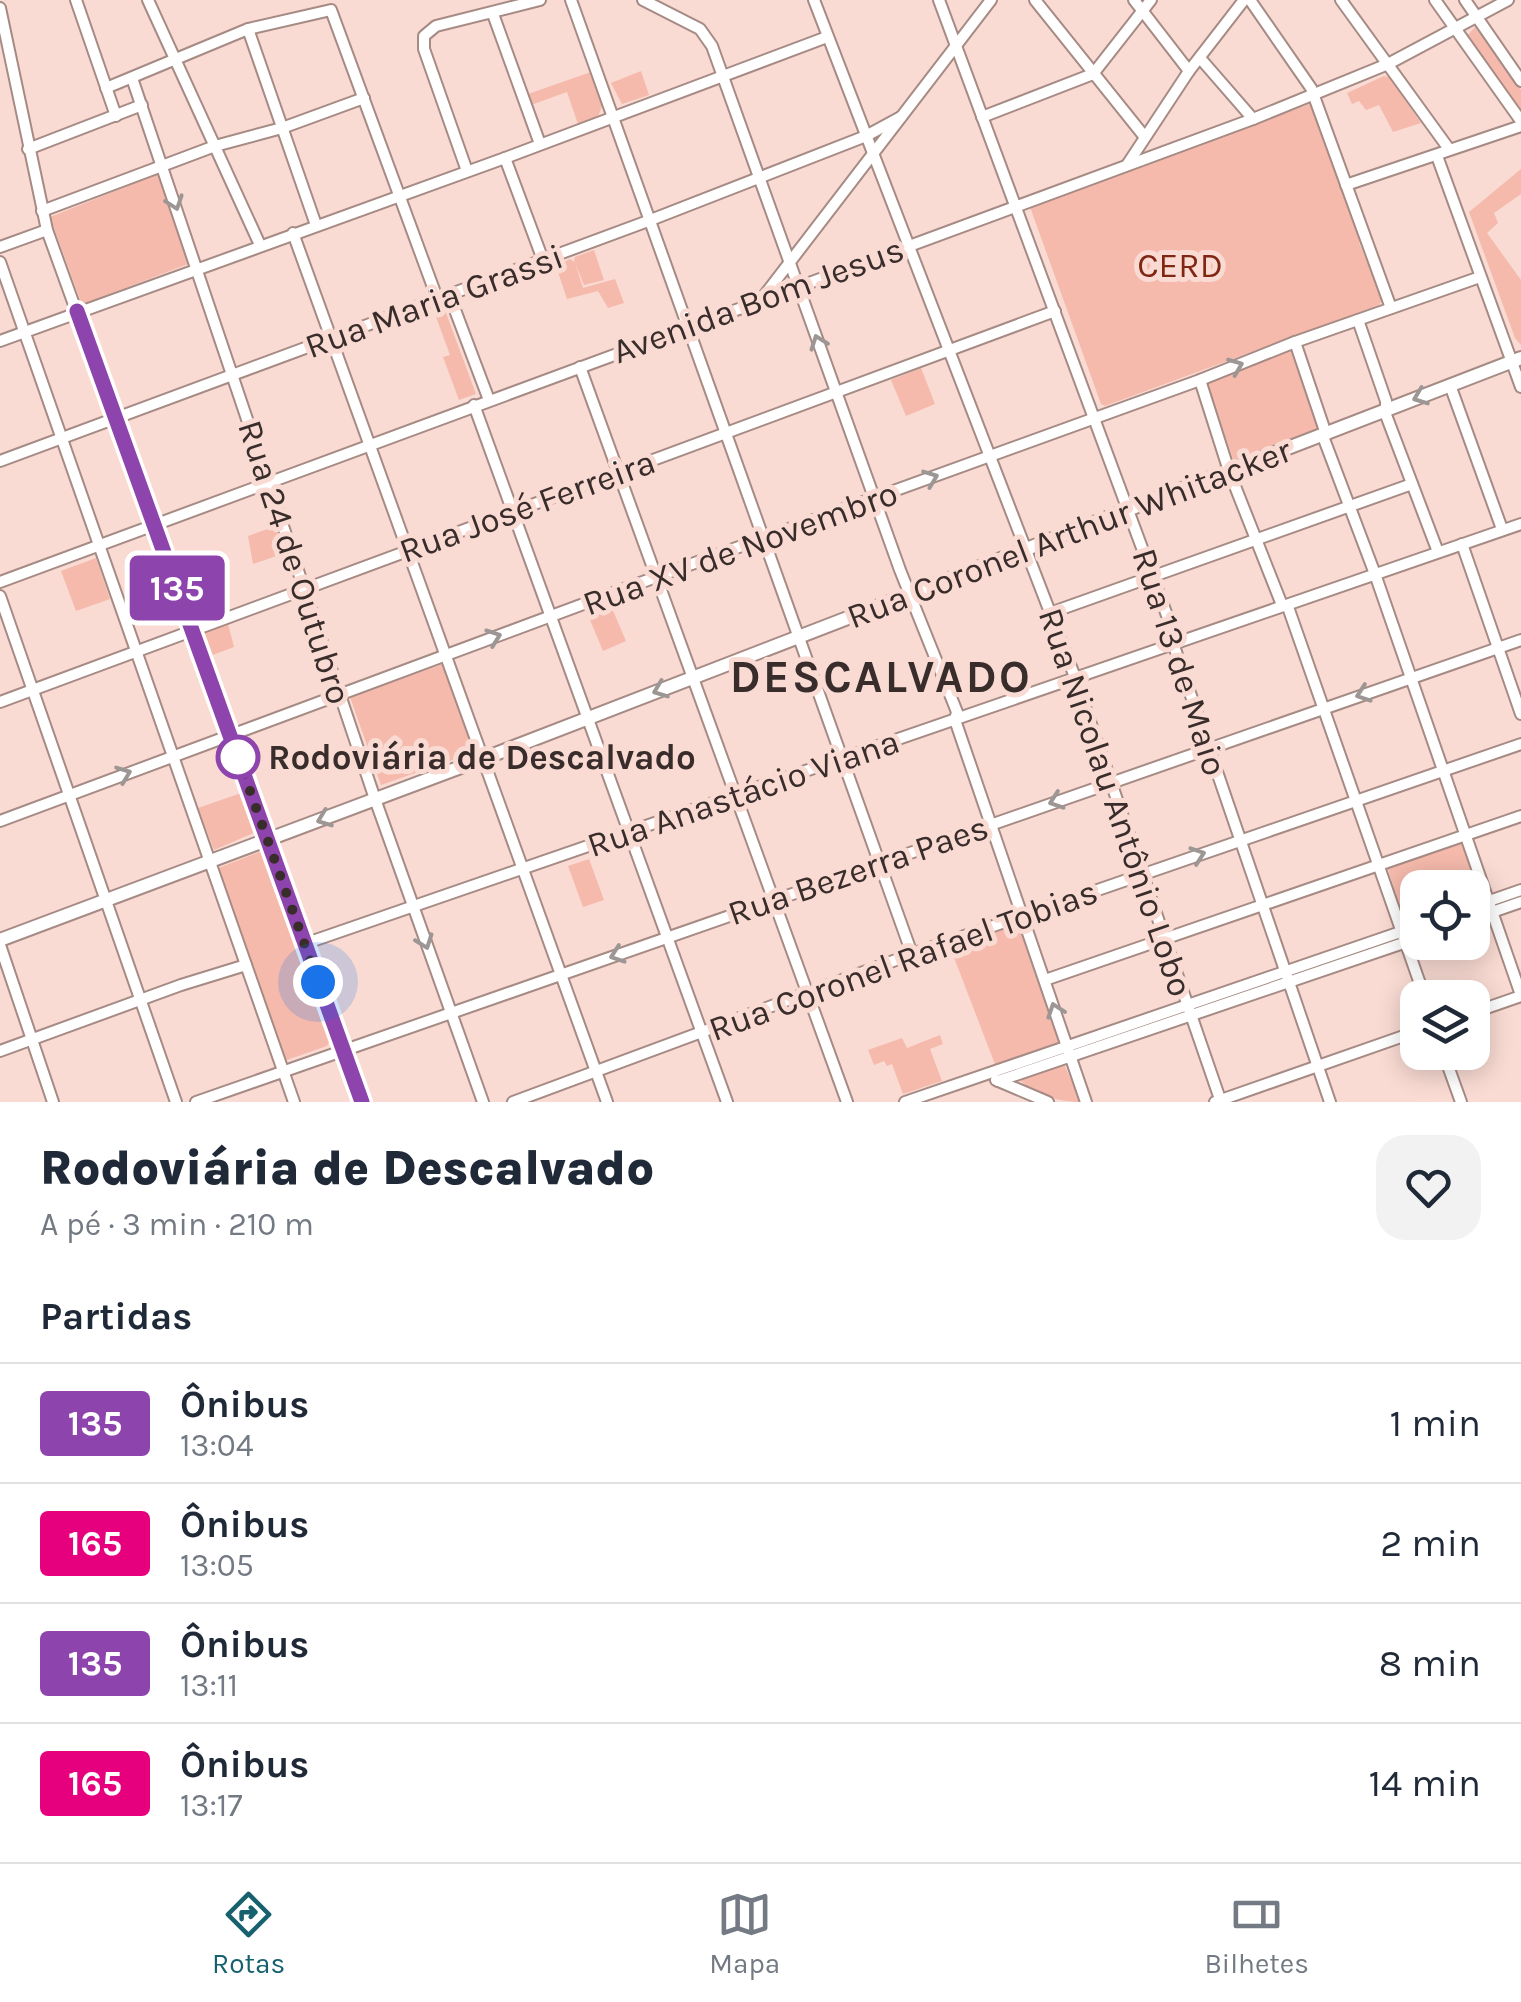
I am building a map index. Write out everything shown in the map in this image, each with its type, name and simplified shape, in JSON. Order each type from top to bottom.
[{"type":"main road","name":"Rua Coronel Arthur Whitacker","points":[[0,943],[1516,360]]},
{"type":"street","points":[[76,0],[116,116]]},
{"type":"street","points":[[148,0],[260,245]]},
{"type":"street","points":[[467,171],[424,49],[424,36],[436,26],[540,0]]},
{"type":"street","points":[[570,0],[912,954]]},
{"type":"street","points":[[644,0],[706,34],[910,595],[957,712],[955,720],[1086,1102]]},
{"type":"street","name":"Rua Nicolau Antônio Lobo","points":[[813,0],[1050,613],[1218,1101]]},
{"type":"street","name":"Rua 13 de Maio","points":[[939,0],[1153,577],[1330,1102]]},
{"type":"street","points":[[759,301],[990,0]]},
{"type":"street","points":[[1035,0],[1144,136]]},
{"type":"street","points":[[1134,0],[1189,72]]},
{"type":"street","points":[[982,116],[1094,74],[1150,0]]},
{"type":"street","points":[[1127,165],[1189,72],[1247,0],[1314,95],[1392,308]]},
{"type":"street","points":[[1341,0],[1449,150]]},
{"type":"street","points":[[1346,185],[1521,124],[1435,0]]},
{"type":"street","points":[[1465,0],[1521,81]]},
{"type":"street","name":"Avenida Bom Jesus","points":[[0,582],[1253,119],[1388,64],[1508,0]]},
{"type":"street","points":[[0,8],[42,212],[362,1102]]},
{"type":"street","points":[[106,88],[248,29],[331,10],[399,196],[489,400]]},
{"type":"street","points":[[493,14],[540,144]]},
{"type":"street","points":[[248,29],[316,225]]},
{"type":"street","points":[[0,340],[614,118],[827,36]]},
{"type":"street","points":[[1200,58],[1253,119]]},
{"type":"street","name":"Rua 24 de Outubro","points":[[132,78],[375,800],[483,1102]]},
{"type":"street","points":[[42,212],[216,146],[282,128],[364,98]]},
{"type":"street","points":[[28,149],[142,106]]},
{"type":"street","name":"Rua Maria Grassi","points":[[0,461],[648,221],[866,136],[901,118]]},
{"type":"street","points":[[1437,156],[1480,278],[1516,360],[1521,388]]},
{"type":"street","points":[[505,158],[543,260]]},
{"type":"street","points":[[0,247],[48,230]]},
{"type":"street","points":[[293,234],[607,1102]]},
{"type":"street","points":[[0,262],[294,1102]]},
{"type":"street","name":"Rua XV de Novembro","points":[[0,821],[1295,342],[1480,278]]},
{"type":"street","name":"Rua José Ferreira","points":[[0,702],[1055,311]]},
{"type":"street","points":[[1358,320],[1388,409],[1386,415],[1438,552]]},
{"type":"street","points":[[1295,342],[1326,434],[1324,439],[1375,574],[1521,996],[1490,1007]]},
{"type":"street","points":[[580,366],[847,1102]]},
{"type":"street","points":[[1200,380],[1229,470],[1282,605],[1288,608],[1378,866],[1400,916]]},
{"type":"street","points":[[1450,385],[1502,530]]},
{"type":"street","points":[[474,405],[728,1102]]},
{"type":"street","points":[[1050,613],[1412,484]]},
{"type":"street","name":"Rua Anastácio Viana","points":[[304,944],[1521,524]]},
{"type":"street","points":[[1462,544],[1521,714]]},
{"type":"street","points":[[0,596],[176,1102]]},
{"type":"street","name":"Rua Bezerra Paes","points":[[196,1102],[1521,640]]},
{"type":"street","name":"Rua Coronel Rafael Tobias","points":[[514,1102],[912,954],[1521,744]]},
{"type":"street","points":[[1044,980],[1521,816]]},
{"type":"street","points":[[1491,906],[1521,890]]},
{"type":"street","points":[[1491,906],[1521,902]]},
{"type":"street","points":[[905,1102],[941,1096],[986,1076],[1016,1070],[1400,940]]},
{"type":"street","points":[[0,943],[53,1102]]},
{"type":"street","points":[[0,1051],[246,965]]},
{"type":"street","points":[[1218,1101],[1400,1038]]},
{"type":"street","points":[[998,1080],[1016,1070]]},
{"type":"street","points":[[1450,1070],[1461,1102]]},
{"type":"street","points":[[986,1076],[1048,1102]]},
{"type":"green space","points":[[1475,27],[1521,90],[1521,113],[1466,37]]},
{"type":"green space","points":[[641,71],[649,95],[622,104],[611,83]]},
{"type":"green space","points":[[591,72],[603,103],[598,117],[578,124],[567,92],[531,105],[528,94]]},
{"type":"green space","points":[[1389,77],[1421,123],[1393,132],[1379,105],[1366,110],[1359,101],[1352,104],[1347,93]]},
{"type":"green space","name":"CERD","points":[[1310,104],[1383,299],[1379,305],[1105,406],[1101,404],[1030,207]]},
{"type":"green space","points":[[1521,169],[1521,194],[1494,213],[1498,223],[1487,233],[1521,280],[1521,345],[1515,338],[1469,212]]},
{"type":"green space","points":[[158,174],[188,264],[84,304],[50,217]]},
{"type":"green space","points":[[594,250],[604,280],[584,285],[575,263],[583,288],[615,279],[624,303],[608,308],[598,291],[567,299],[556,266],[570,259],[574,262],[575,257]]},
{"type":"green space","points":[[442,302],[476,394],[459,400],[443,357],[450,355],[432,306]]},
{"type":"green space","points":[[1290,350],[1319,426],[1233,459],[1207,382]]},
{"type":"green space","points":[[921,368],[935,404],[906,416],[891,380]]},
{"type":"green space","points":[[276,526],[285,553],[253,564],[248,536]]},
{"type":"green space","points":[[96,558],[110,599],[76,611],[61,571]]},
{"type":"green space","points":[[611,606],[626,641],[603,651],[588,615]]},
{"type":"green space","points":[[228,624],[234,647],[210,656],[202,634]]},
{"type":"green space","points":[[446,663],[478,751],[381,785],[350,697]]},
{"type":"green space","points":[[241,793],[256,832],[214,850],[198,808]]},
{"type":"green space","points":[[1462,842],[1472,870],[1400,870],[1400,907],[1388,869]]},
{"type":"green space","points":[[262,851],[330,1040],[327,1046],[284,1061],[216,869]]},
{"type":"green space","points":[[589,859],[604,900],[583,907],[568,866]]},
{"type":"green space","points":[[1019,926],[1059,1041],[996,1067],[950,947]]},
{"type":"green space","points":[[940,1035],[943,1044],[930,1049],[942,1081],[903,1094],[892,1064],[887,1066],[884,1061],[874,1065],[868,1050],[902,1038],[907,1048]]},
{"type":"green space","points":[[1063,1062],[1081,1102],[1048,1097],[1020,1080],[1023,1076]]},
{"type":"bus line","name":"135","points":[[77,311],[362,1102]]},
{"type":"place","name":"Rodoviária de Descalvado","points":[[238,757]]},
{"type":"district","name":"DESCALVADO","points":[[881,676]]},
{"type":"route","points":[[238,757],[318,982]]}]
